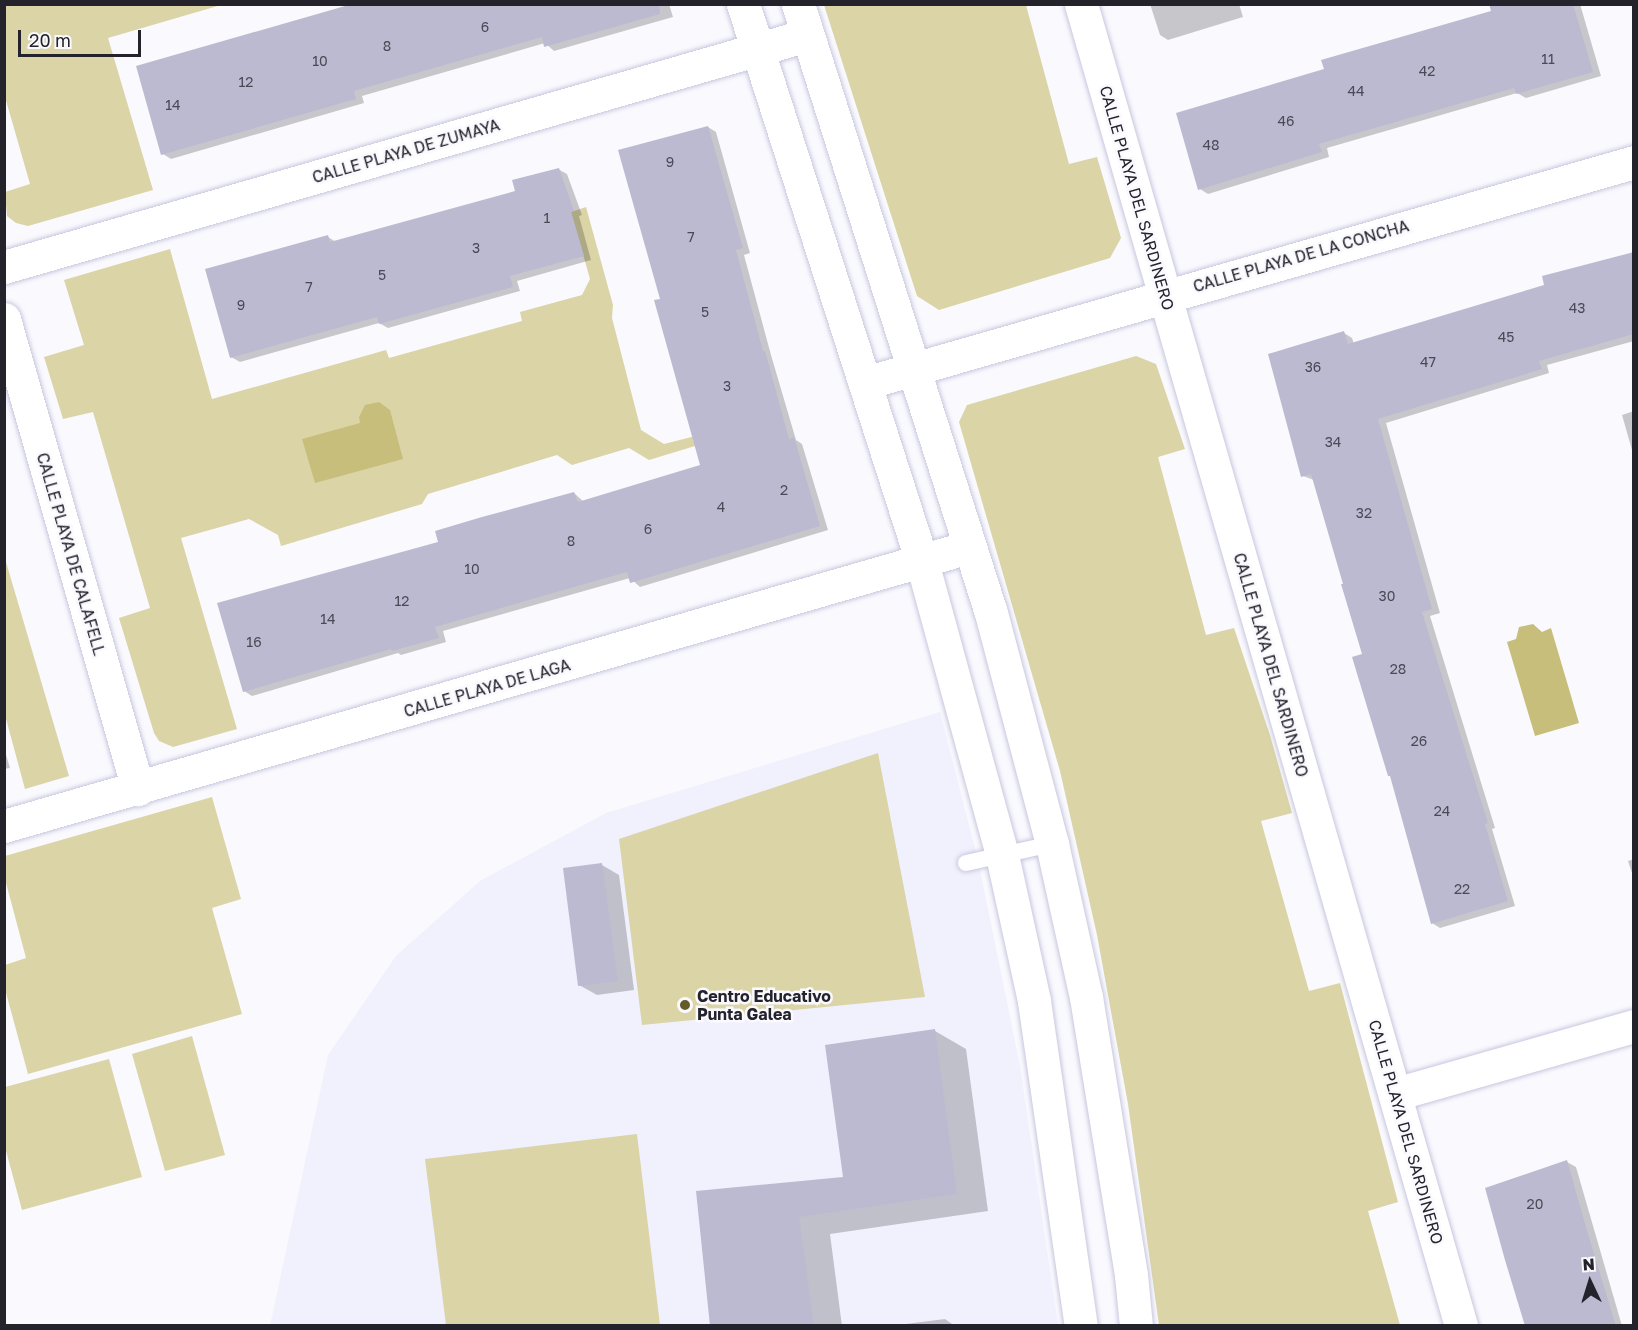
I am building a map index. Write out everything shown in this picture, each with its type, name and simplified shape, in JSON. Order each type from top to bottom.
[{"type":"street","points":[[743,4],[922,562],[1002,855],[1034,1001],[1081,1326]]},
{"type":"street","name":"CALLE PLAYA DEL SARDINERO","points":[[1081,4],[1461,1326]]},
{"type":"street","points":[[803,20],[991,613],[1052,844],[1086,997],[1131,1275],[1136,1326]]},
{"type":"street","name":"CALLE PLAYA DE ZUMAYA","points":[[4,267],[757,50],[803,20]]},
{"type":"street","name":"CALLE PLAYA DE LA CONCHA","points":[[865,383],[1072,326],[1165,295],[1634,162]]},
{"type":"street","name":"CALLE PLAYA DE CALAFELL","points":[[4,319],[138,789]]},
{"type":"street","name":"CALLE PLAYA DE LAGA","points":[[4,826],[969,548]]},
{"type":"street","points":[[1395,1094],[1634,1026]]},
{"type":"lane","points":[[966,863],[1052,844]]},
{"type":"shaded area","points":[[5,4],[221,5],[108,38],[153,190],[28,226],[16,223],[7,216],[5,192],[30,184],[5,97]]},
{"type":"shaded area","points":[[824,5],[1026,5],[1069,164],[1097,157],[1121,238],[1110,258],[939,310],[917,296]]},
{"type":"shaded area","points":[[586,207],[613,305],[612,318],[641,430],[664,444],[715,431],[718,439],[649,460],[629,448],[572,465],[557,455],[428,494],[422,504],[281,546],[278,535],[249,519],[181,538],[237,729],[173,747],[159,741],[154,733],[119,618],[150,608],[93,412],[63,419],[44,357],[84,345],[64,280],[170,249],[212,399],[386,350],[389,358],[522,321],[520,312],[582,295],[590,279],[571,212]]},
{"type":"shaded area","points":[[1136,356],[1156,364],[1185,449],[1158,457],[1206,635],[1234,628],[1270,735],[1292,813],[1261,821],[1309,991],[1340,983],[1398,1202],[1368,1211],[1400,1325],[1159,1325],[1128,1104],[1097,935],[1060,771],[959,422],[967,405]]},
{"type":"shaded area","points":[[379,402],[390,410],[403,459],[315,483],[302,439],[360,423],[359,417],[365,405]]},
{"type":"shaded area","points":[[6,562],[69,776],[25,789],[5,715]]},
{"type":"shaded area","points":[[1533,624],[1542,632],[1551,628],[1579,723],[1535,736],[1507,642],[1516,639],[1519,627]]},
{"type":"shaded area","name":"Centro Educativo Punta Galea","points":[[940,712],[978,860],[1020,1066],[1058,1325],[270,1326],[328,1055],[396,956],[480,881],[606,813]]},
{"type":"shaded area","points":[[878,753],[925,997],[642,1025],[619,839]]},
{"type":"shaded area","points":[[212,797],[241,899],[212,908],[242,1014],[28,1074],[5,989],[5,965],[26,958],[5,879],[5,856]]},
{"type":"shaded area","points":[[192,1036],[225,1155],[165,1171],[132,1054]]},
{"type":"shaded area","points":[[109,1059],[142,1177],[22,1210],[5,1147],[5,1087]]},
{"type":"shaded area","points":[[637,1134],[660,1325],[446,1325],[425,1159]]},
{"type":"building","points":[[352,4],[659,4],[660,14],[544,47],[542,37],[354,91],[356,99],[161,155],[136,66]]},
{"type":"building","points":[[1489,4],[1573,4],[1593,72],[1516,94],[1514,88],[1319,144],[1322,152],[1198,190],[1176,113],[1324,69],[1321,60],[1491,11]]},
{"type":"building","points":[[708,126],[743,248],[736,250],[763,351],[765,351],[789,439],[794,437],[820,526],[630,583],[627,572],[553,593],[435,627],[439,638],[392,651],[391,649],[243,692],[217,603],[438,542],[435,531],[482,517],[574,492],[578,502],[700,465],[654,300],[660,299],[618,150]]},
{"type":"building","points":[[559,168],[574,211],[571,212],[584,256],[510,276],[513,287],[379,324],[377,317],[230,358],[205,269],[328,235],[330,242],[515,191],[512,180]]},
{"type":"building","points":[[1634,252],[1634,334],[1539,361],[1542,369],[1378,419],[1432,609],[1422,612],[1488,823],[1485,824],[1508,901],[1431,924],[1390,776],[1388,776],[1352,657],[1362,654],[1341,584],[1343,584],[1311,474],[1301,477],[1268,354],[1344,331],[1348,344],[1544,285],[1542,276]]},
{"type":"building","points":[[602,863],[618,981],[578,986],[563,868]]},
{"type":"building","points":[[935,1029],[957,1194],[799,1217],[814,1326],[710,1326],[696,1191],[843,1177],[825,1045]]},
{"type":"building","points":[[1567,1160],[1616,1326],[1525,1326],[1505,1260],[1485,1188]]},
{"type":"place","name":"Centro Educativo Punta Galea","points":[[685,1005]]}]
